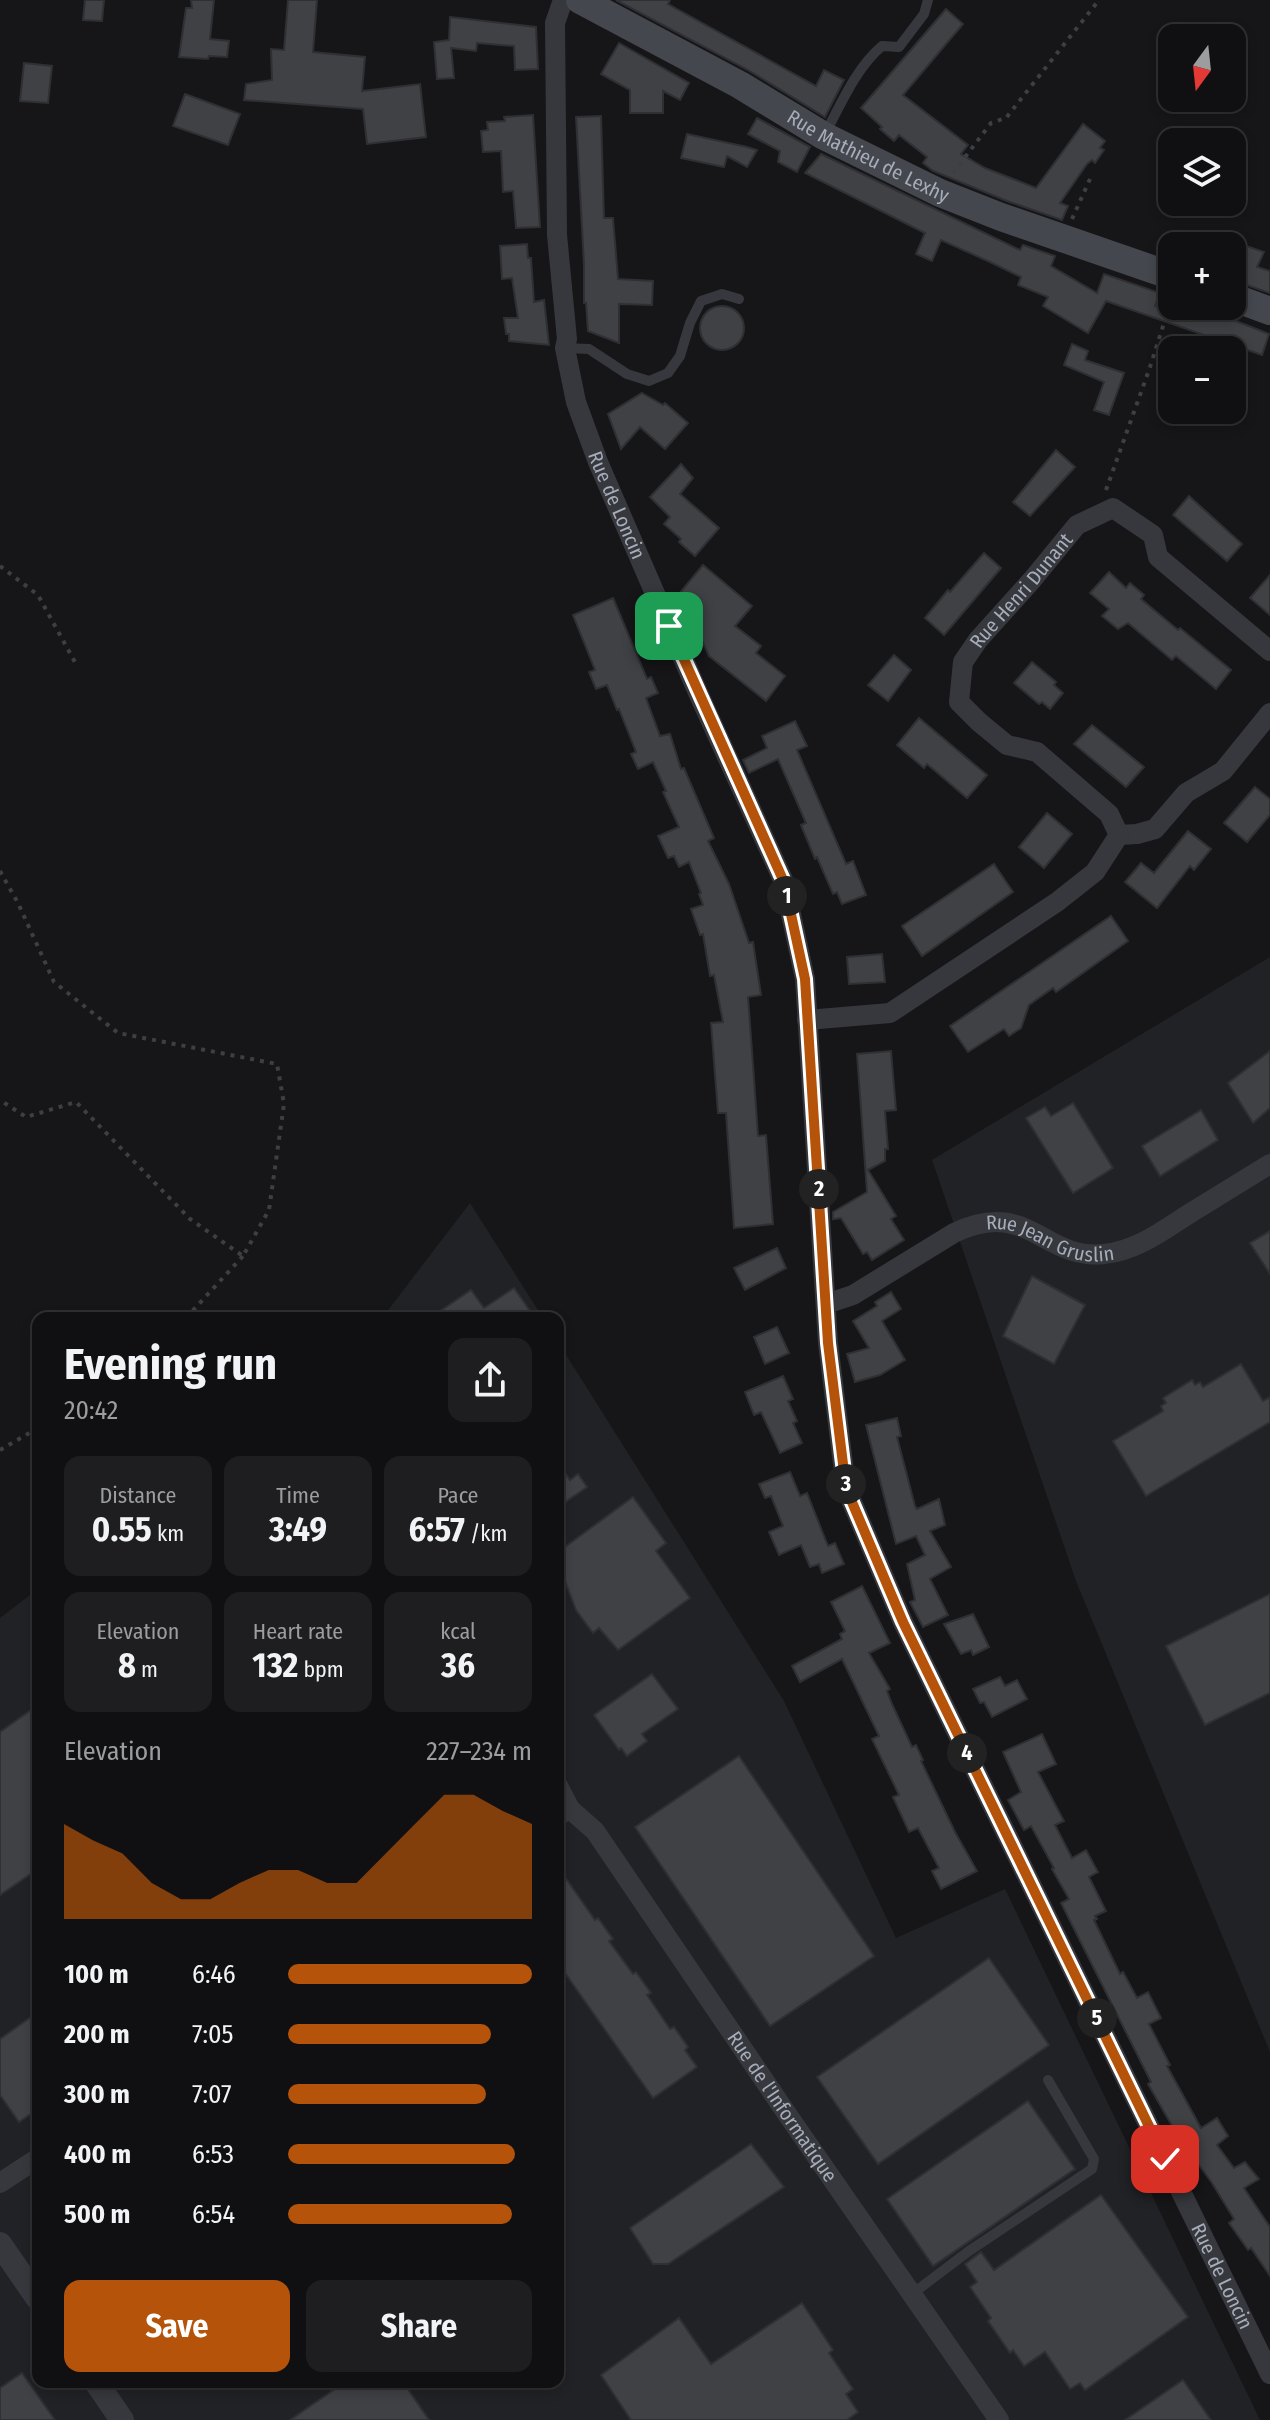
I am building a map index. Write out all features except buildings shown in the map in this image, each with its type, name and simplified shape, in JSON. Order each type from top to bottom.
[{"type":"main road","name":"Rue Mathieu de Lexhy","points":[[580,0],[740,85],[824,136],[940,193],[1158,271]]},
{"type":"main road","points":[[1246,302],[1270,311]]},
{"type":"street","name":"Rue de Loncin","points":[[563,0],[555,23],[555,60],[557,235],[567,339],[565,348],[576,402],[598,462],[784,882],[805,979],[828,1343],[846,1488],[903,1622],[1270,2374]]},
{"type":"street","points":[[1101,512],[1113,508],[1153,535],[1158,557],[1270,651]]},
{"type":"street","name":"Rue Henri Dunant","points":[[1101,512],[1077,525],[978,640],[963,662],[959,702],[1007,745],[1037,752],[1109,814],[1119,835]]},
{"type":"street","points":[[807,1020],[890,1013],[1057,902],[1095,872],[1119,835],[1155,829],[1186,793],[1223,771],[1270,713]]},
{"type":"street","name":"Rue Jean Gruslin","points":[[826,1304],[853,1295],[954,1233],[991,1221],[1008,1222],[1071,1250],[1089,1254],[1131,1248],[1270,1164]]},
{"type":"street","name":"Rue de l'Informatique","points":[[564,1812],[595,1831],[999,2420]]},
{"type":"street","points":[[0,2183],[32,2162]]},
{"type":"street","points":[[0,2244],[32,2290]]},
{"type":"street","points":[[100,2388],[122,2420]]},
{"type":"lane","points":[[824,136],[853,82],[868,62],[882,46],[899,47],[924,14],[928,0]]},
{"type":"lane","points":[[565,348],[589,349],[627,374],[649,381],[668,373],[680,356],[690,323],[701,301],[722,294],[739,299]]},
{"type":"lane","points":[[912,2294],[969,2251],[1092,2169],[1094,2159],[1048,2080]]},
{"type":"path","points":[[940,193],[961,160],[991,123],[1006,118],[1099,0]]},
{"type":"path","points":[[1063,239],[1090,179]]},
{"type":"path","points":[[1101,512],[1108,480],[1165,320]]},
{"type":"path","points":[[0,566],[38,595],[76,664]]},
{"type":"path","points":[[0,871],[54,982],[118,1033],[277,1064],[284,1104],[269,1210],[243,1256],[192,1312]]},
{"type":"path","points":[[0,1100],[26,1117],[76,1102],[190,1219],[243,1256]]},
{"type":"path","points":[[0,1450],[32,1431]]},
{"type":"shaded area","points":[[1270,957],[1270,2052],[1076,1581],[932,1160]]},
{"type":"shaded area","points":[[470,1203],[539,1312],[387,1312]]},
{"type":"shaded area","points":[[564,1352],[784,1701],[896,1938],[1005,1889],[1260,2420],[0,2420],[0,1618],[32,1594],[32,2388],[564,2388]]},
{"type":"route","points":[[669,626],[784,882],[805,979],[828,1343],[846,1488],[903,1622],[1165,2159]]}]
